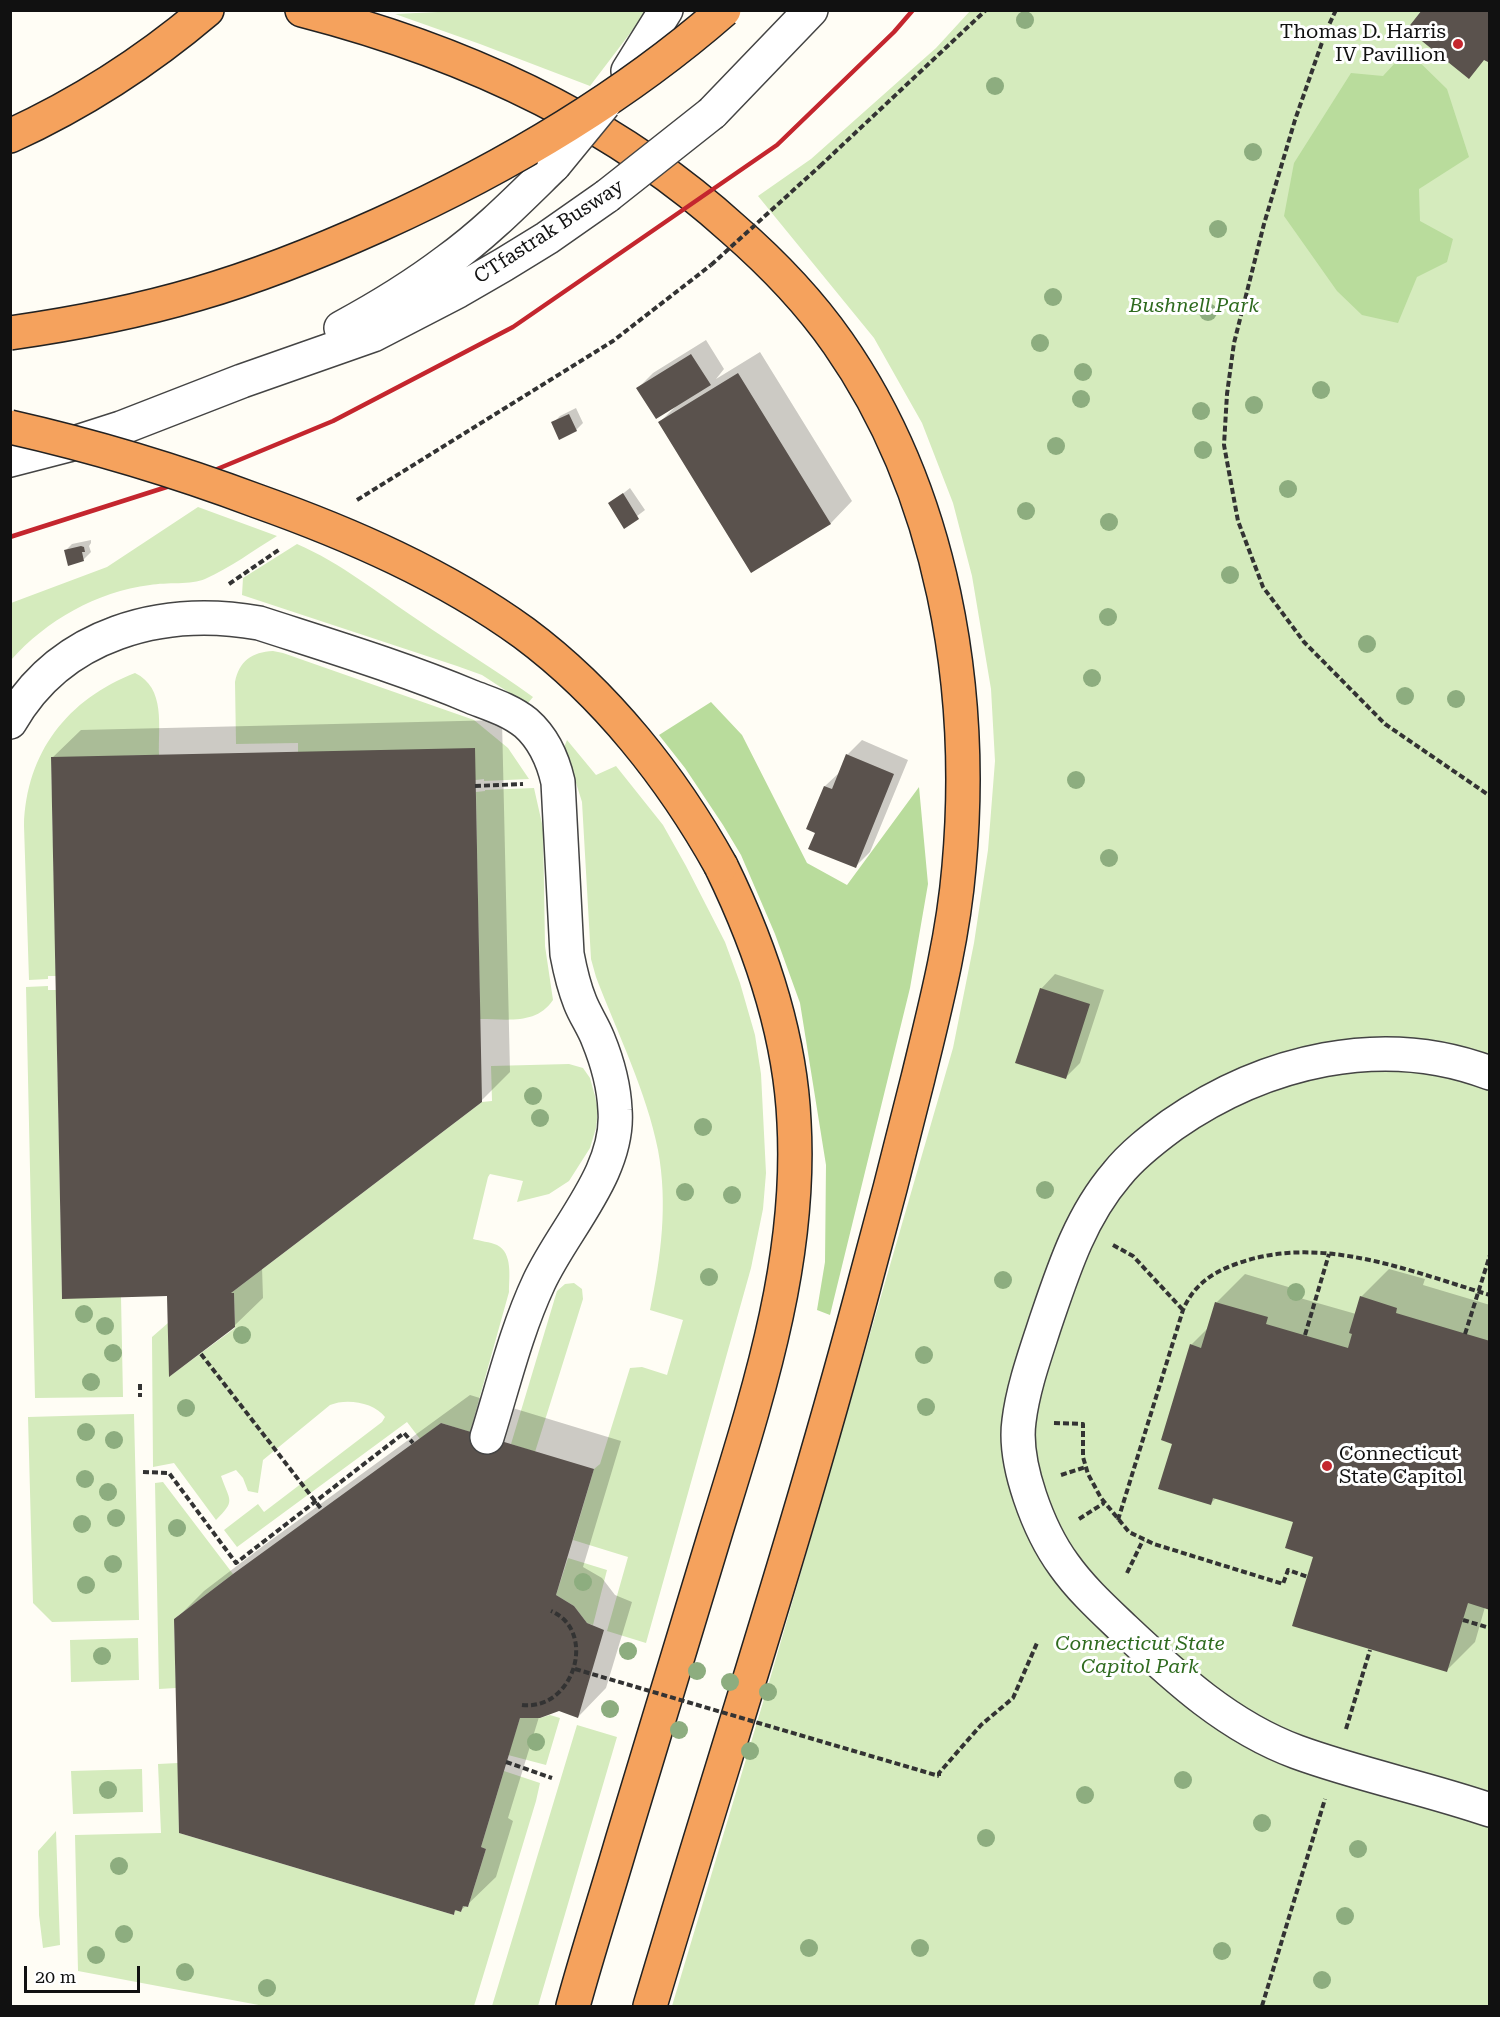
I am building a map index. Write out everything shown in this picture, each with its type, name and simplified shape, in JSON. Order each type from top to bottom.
[{"type":"highway","points":[[18,133],[110,82],[161,47],[207,10]]},
{"type":"highway","points":[[302,10],[378,31],[434,50],[482,69],[554,103],[655,165],[752,245],[821,320],[875,403],[914,491],[934,556],[949,622],[959,700],[962,811],[955,904],[939,991],[880,1229],[829,1414],[650,2007]]},
{"type":"highway","points":[[10,333],[111,316],[197,294],[281,267],[400,216],[495,169],[578,119],[654,67],[724,10]]},
{"type":"highway","points":[[10,427],[88,446],[182,474],[291,513],[399,560],[482,605],[543,649],[594,695],[624,727],[678,795],[721,866],[744,915],[760,958],[777,1011],[787,1056],[793,1106],[795,1152],[789,1238],[774,1327],[750,1419],[573,2007]]},
{"type":"street","name":"CTfastrak Busway","points":[[242,381],[360,318],[417,284],[479,236],[554,165],[590,122],[628,71],[666,10]]},
{"type":"street","name":"CTfastrak Busway","points":[[10,460],[121,428],[242,381],[373,335],[458,291],[512,259],[608,196],[712,113],[811,10]]},
{"type":"street","points":[[10,723],[42,679],[75,652],[98,640],[142,626],[193,619],[238,619],[259,622],[443,684],[514,715],[534,731],[543,744],[558,783],[567,954],[580,1002],[606,1062],[615,1109],[615,1132],[603,1171],[539,1281],[527,1309],[487,1437]]},
{"type":"street","points":[[1490,1073],[1456,1063],[1411,1055],[1373,1053],[1325,1059],[1276,1072],[1247,1083],[1198,1107],[1155,1138],[1118,1172],[1092,1207],[1081,1227],[1034,1357],[1019,1422],[1023,1470],[1033,1506],[1063,1564],[1109,1615],[1191,1690],[1226,1715],[1296,1752],[1490,1810]]},
{"type":"path","points":[[355,501],[613,341],[711,266],[986,10]]},
{"type":"path","points":[[1336,10],[1295,120],[1264,224],[1234,343],[1227,394],[1224,445],[1238,521],[1263,587],[1304,642],[1385,724],[1490,796]]},
{"type":"path","points":[[193,619],[235,579],[285,547]]},
{"type":"path","points":[[476,786],[558,783]]},
{"type":"path","points":[[1118,1520],[1183,1310],[1191,1294],[1199,1285],[1226,1268],[1272,1254],[1329,1254],[1396,1266],[1490,1295]]},
{"type":"path","points":[[1305,1335],[1329,1254]]},
{"type":"path","points":[[1465,1334],[1490,1255]]},
{"type":"path","points":[[1133,1256],[1183,1310]]},
{"type":"path","points":[[201,1353],[322,1510]]},
{"type":"path","points":[[140,1384],[141,1397]]},
{"type":"path","points":[[1083,1424],[1083,1457],[1088,1474],[1101,1498],[1129,1532],[1143,1539],[1283,1584],[1288,1570],[1308,1577]]},
{"type":"path","points":[[143,1472],[169,1473],[236,1563],[404,1433],[413,1443]]},
{"type":"path","points":[[1127,1573],[1143,1539]]},
{"type":"path","points":[[522,1705],[536,1705],[554,1697],[568,1683],[574,1669],[575,1644],[568,1624],[559,1614],[551,1611]]},
{"type":"path","points":[[1463,1620],[1490,1628]]},
{"type":"path","points":[[574,1669],[939,1776],[939,1773],[981,1725],[1013,1698],[1037,1643]]},
{"type":"path","points":[[1342,1740],[1370,1650]]},
{"type":"path","points":[[506,1762],[552,1778]]},
{"type":"path","points":[[1262,2007],[1326,1795]]},
{"type":"green space","points":[[481,10],[647,11],[590,86],[395,14]]},
{"type":"green space","points":[[970,11],[1489,11],[1489,2006],[672,2006],[770,1679],[953,1048],[974,943],[988,850],[995,761],[991,689],[972,576],[953,503],[922,423],[874,338],[758,196],[811,159],[936,48]]},
{"type":"green space","points":[[1407,50],[1447,89],[1469,157],[1419,189],[1420,221],[1453,239],[1447,262],[1417,277],[1398,323],[1362,315],[1337,291],[1284,216],[1294,163],[1351,73],[1383,76]]},
{"type":"green space","points":[[198,507],[277,536],[205,579],[130,589],[92,601],[40,632],[11,660],[11,603],[107,567]]},
{"type":"green space","points":[[297,544],[344,570],[533,697],[525,703],[482,675],[242,595],[243,578]]},
{"type":"green space","points":[[273,651],[474,720],[508,748],[529,779],[476,780],[298,752],[298,743],[236,744],[235,682],[237,675],[243,663],[248,659],[259,653]]},
{"type":"green space","points":[[135,673],[152,688],[156,698],[159,720],[159,755],[51,758],[56,976],[29,980],[24,826],[33,775],[42,752],[71,713],[90,697]]},
{"type":"green space","points":[[711,702],[742,735],[807,863],[847,885],[919,787],[928,884],[910,988],[830,1315],[817,1310],[825,1262],[826,1165],[800,1003],[775,934],[741,855],[685,768],[659,735]]},
{"type":"green space","points":[[567,740],[596,775],[616,766],[663,825],[725,942],[755,1035],[761,1074],[766,1173],[763,1209],[751,1268],[646,1643],[607,1631],[628,1557],[573,1540],[594,1469],[600,1464],[630,1368],[642,1367],[667,1375],[683,1320],[650,1310],[662,1230],[661,1170],[647,1107],[591,959],[582,802],[563,750]]},
{"type":"green space","points":[[534,788],[543,828],[545,946],[553,1000],[538,1014],[530,1017],[511,1020],[480,1019],[476,792]]},
{"type":"green space","points":[[48,986],[48,990],[56,990],[62,1298],[121,1297],[123,1397],[35,1398],[26,987]]},
{"type":"green space","points":[[569,1064],[583,1068],[590,1078],[598,1110],[590,1148],[569,1181],[549,1194],[517,1202],[523,1181],[490,1174],[488,1177],[473,1239],[497,1245],[506,1254],[509,1266],[509,1292],[470,1432],[441,1423],[420,1439],[407,1422],[237,1547],[224,1530],[258,1504],[264,1512],[382,1422],[385,1417],[374,1408],[359,1403],[344,1402],[330,1405],[263,1460],[258,1493],[248,1491],[243,1478],[236,1470],[221,1476],[229,1496],[229,1504],[216,1520],[174,1463],[153,1467],[152,1337],[168,1323],[170,1376],[235,1328],[234,1293],[231,1293],[482,1102],[492,1101],[491,1066]]},
{"type":"green space","points":[[574,1283],[582,1289],[583,1299],[535,1452],[511,1444],[557,1291],[565,1284]]},
{"type":"green space","points":[[134,1414],[139,1620],[52,1622],[33,1603],[28,1417]]},
{"type":"green space","points":[[163,1482],[233,1574],[174,1619],[176,1688],[159,1689],[155,1483]]},
{"type":"green space","points":[[568,1558],[607,1570],[593,1625],[587,1623],[574,1606],[556,1595]]},
{"type":"green space","points":[[138,1638],[139,1680],[71,1682],[70,1640]]},
{"type":"green space","points":[[550,1715],[560,1718],[546,1765],[508,1755],[520,1718],[540,1718]]},
{"type":"green space","points":[[577,1725],[617,1737],[538,2006],[492,2006]]},
{"type":"green space","points":[[178,1763],[179,1833],[454,1915],[455,1910],[461,1912],[463,1906],[468,1907],[486,1849],[481,1847],[504,1771],[540,1783],[474,2006],[264,2006],[78,1971],[75,1835],[161,1833],[158,1764]]},
{"type":"green space","points":[[142,1769],[143,1812],[73,1814],[71,1771]]},
{"type":"green space","points":[[56,1831],[60,1945],[43,1948],[39,1915],[38,1851]]},
{"type":"building","name":"Thomas D. Harris IV Pavillion","points":[[1422,10],[1490,10],[1490,63],[1484,60],[1469,79],[1407,29]]},
{"type":"building","points":[[691,354],[711,385],[656,419],[636,388]]},
{"type":"building","points":[[738,373],[831,524],[751,573],[658,422]]},
{"type":"building","points":[[569,414],[577,431],[559,440],[551,422]]},
{"type":"building","points":[[623,493],[639,519],[624,529],[608,503]]},
{"type":"building","points":[[84,547],[85,552],[82,552],[84,561],[68,566],[64,550]]},
{"type":"building","points":[[475,748],[482,1102],[231,1293],[234,1293],[235,1327],[169,1377],[167,1296],[62,1299],[51,757]]},
{"type":"building","points":[[846,754],[894,774],[856,868],[808,849],[815,833],[806,829],[824,786],[832,789]]},
{"type":"building","points":[[1040,988],[1090,1004],[1066,1079],[1015,1063]]},
{"type":"building","name":"Connecticut State Capitol","points":[[1360,1296],[1397,1308],[1396,1313],[1490,1341],[1490,1610],[1468,1603],[1447,1672],[1292,1626],[1313,1557],[1285,1548],[1293,1522],[1213,1498],[1211,1505],[1158,1489],[1172,1444],[1161,1440],[1190,1344],[1201,1348],[1215,1302],[1268,1317],[1266,1324],[1348,1348],[1352,1334],[1349,1333]]},
{"type":"building","points":[[441,1423],[594,1469],[556,1595],[574,1606],[587,1623],[604,1630],[578,1718],[559,1711],[540,1718],[520,1718],[481,1847],[486,1849],[468,1907],[463,1906],[461,1912],[455,1910],[454,1915],[179,1833],[174,1619]]},
{"type":"railway","points":[[10,537],[198,477],[333,421],[513,327],[777,145],[894,32],[913,10]]},
{"type":"place","name":"Thomas D. Harris IV Pavillion","points":[[1458,44]]},
{"type":"place","name":"Connecticut State Capitol","points":[[1327,1466]]},
{"type":"park label","name":"Bushnell Park","points":[[1194,306]]},
{"type":"park label","name":"Connecticut State Capitol Park","points":[[1140,1656]]}]
